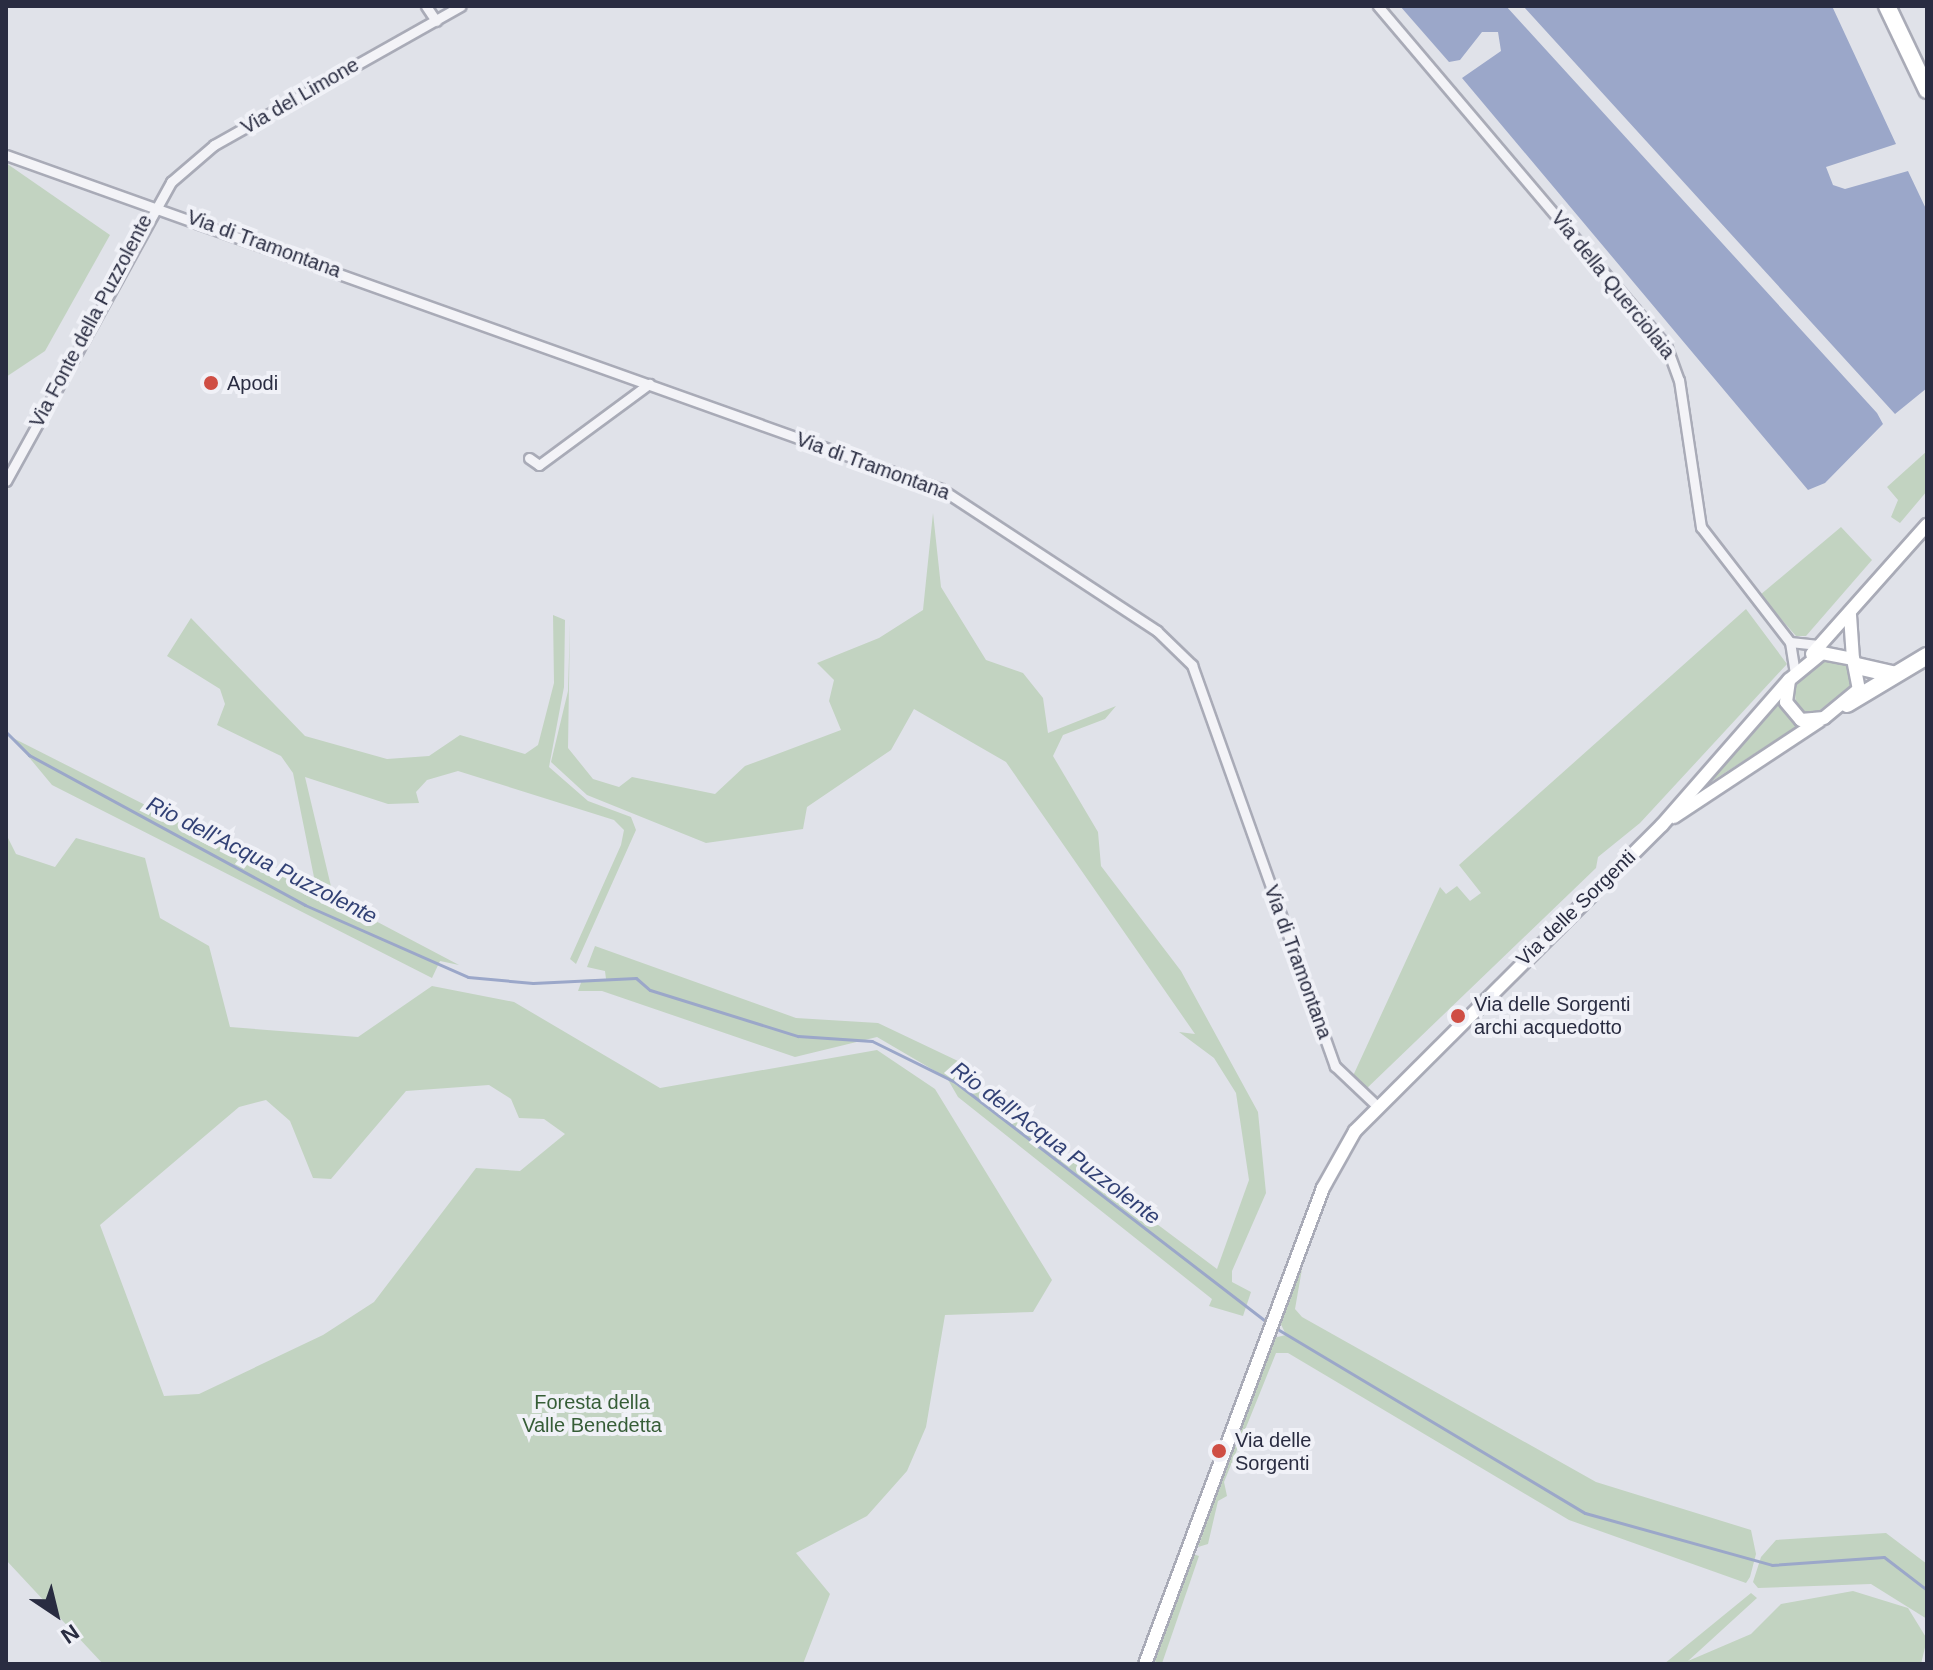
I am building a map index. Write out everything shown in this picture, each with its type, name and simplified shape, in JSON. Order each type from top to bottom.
[{"type":"highway","points":[[1887,6],[1927,90]]},
{"type":"highway","points":[[1898,6],[1927,66]]},
{"type":"highway","points":[[1847,704],[1927,656]]},
{"type":"highway","points":[[1855,662],[1893,674]]},
{"type":"main road","name":"Via delle Sorgenti","points":[[1145,1664],[1323,1188],[1375,1104],[1662,825],[1927,525]]},
{"type":"main road","points":[[1847,704],[1859,689],[1846,628],[1851,612]]},
{"type":"main road","points":[[1806,661],[1831,651],[1855,662]]},
{"type":"main road","points":[[1792,677],[1792,714],[1824,718]]},
{"type":"main road","name":"Via delle Sorgenti","points":[[1662,825],[1847,704]]},
{"type":"street","points":[[426,6],[436,21]]},
{"type":"street","name":"Via del Limone","points":[[153,203],[214,145],[461,6]]},
{"type":"street","name":"Via della Querciolaia","points":[[1378,6],[1666,345],[1679,380],[1701,527],[1790,642],[1792,677]]},
{"type":"street","name":"Via di Tramontana","points":[[6,155],[153,203],[941,489],[1179,646],[1192,665],[1335,1066],[1375,1104]]},
{"type":"street","name":"Via Fonte della Puzzolente","points":[[6,481],[153,203]]},
{"type":"street","points":[[529,458],[539,465],[649,384]]},
{"type":"street","points":[[1790,642],[1821,644]]},
{"type":"green space","points":[[6,163],[110,235],[45,351],[6,377]]},
{"type":"green space","points":[[1927,451],[1927,491],[1900,523],[1891,517],[1898,500],[1887,487]]},
{"type":"green space","points":[[933,513],[941,587],[986,660],[1023,673],[1043,698],[1048,733],[1116,706],[1105,719],[1063,735],[1053,756],[1098,832],[1101,866],[1181,971],[1258,1112],[1266,1193],[1232,1271],[1232,1282],[1251,1292],[1243,1316],[1209,1306],[1212,1299],[958,1097],[947,1078],[877,1037],[795,1057],[602,991],[578,991],[582,980],[606,979],[605,971],[587,967],[595,946],[796,1018],[878,1023],[958,1061],[982,1093],[1217,1269],[1249,1180],[1236,1093],[1214,1058],[1179,1032],[1195,1034],[1006,762],[914,709],[891,750],[807,807],[803,829],[706,843],[587,795],[551,762],[568,691],[570,622],[568,748],[593,779],[619,787],[632,777],[715,794],[745,766],[841,730],[829,701],[834,680],[817,663],[879,638],[923,610]]},
{"type":"green space","points":[[1841,527],[1872,560],[1806,636],[1796,636],[1760,595]]},
{"type":"green space","points":[[1746,609],[1787,664],[1640,823],[1598,857],[1596,868],[1364,1091],[1352,1078],[1440,887],[1446,894],[1457,886],[1470,901],[1481,893],[1459,865]]},
{"type":"green space","points":[[553,615],[565,620],[564,687],[549,767],[588,801],[631,817],[636,830],[576,964],[570,959],[621,845],[624,830],[614,820],[458,771],[427,780],[416,792],[419,803],[388,804],[305,777],[334,899],[459,965],[440,961],[432,978],[52,785],[13,738],[317,892],[293,773],[281,756],[217,725],[225,704],[220,689],[167,656],[191,618],[305,736],[387,759],[429,756],[460,735],[525,754],[538,745],[554,683]]},
{"type":"green space","points":[[1821,659],[1848,662],[1854,683],[1816,713],[1797,711],[1794,688]]},
{"type":"green space","points":[[1779,703],[1799,725],[1706,785]]},
{"type":"green space","name":"Foresta della Valle Benedetta","points":[[6,834],[16,854],[55,867],[76,838],[145,858],[160,918],[209,946],[230,1027],[358,1037],[432,986],[514,1002],[660,1088],[877,1050],[935,1089],[1052,1280],[1033,1312],[945,1315],[926,1427],[907,1471],[867,1516],[796,1553],[830,1594],[803,1664],[103,1664],[6,1560]],"holes":[[[489,1085],[511,1099],[519,1118],[544,1119],[565,1134],[520,1171],[476,1168],[374,1302],[323,1335],[199,1394],[164,1396],[100,1225],[239,1107],[266,1100],[290,1121],[313,1178],[331,1179],[406,1091]]]},
{"type":"green space","points":[[1302,1269],[1295,1309],[1302,1317],[1596,1482],[1751,1530],[1756,1554],[1746,1583],[1569,1520],[1288,1353],[1276,1353],[1224,1482],[1227,1496],[1218,1501],[1208,1544],[1198,1547],[1273,1338],[1286,1335],[1279,1320]]},
{"type":"green space","points":[[1886,1533],[1927,1564],[1927,1619],[1871,1584],[1758,1588],[1753,1582],[1761,1557],[1776,1540]]},
{"type":"green space","points":[[1190,1553],[1199,1556],[1162,1664],[1152,1661]]},
{"type":"green space","points":[[1853,1591],[1908,1608],[1927,1639],[1921,1664],[1664,1664],[1751,1593],[1757,1598],[1688,1661],[1751,1634],[1781,1604]]},
{"type":"water","points":[[1400,6],[1506,6],[1877,413],[1883,424],[1825,483],[1808,490],[1462,78],[1501,51],[1498,32],[1482,32],[1460,60],[1449,62]]},
{"type":"water","points":[[1523,6],[1832,6],[1896,144],[1826,167],[1833,185],[1845,189],[1908,171],[1927,211],[1927,388],[1895,414]]},
{"type":"waterway","name":"Rio dell'Acqua Puzzolente","points":[[6,732],[29,755],[305,905],[468,977],[533,983],[636,978],[650,990],[798,1036],[872,1041],[955,1082],[1268,1323]]},
{"type":"waterway","name":"Rio dell'Acqua Puzzolente","points":[[1274,1327],[1585,1513],[1772,1565],[1884,1557],[1927,1590]]},
{"type":"place","name":"Apodi","points":[[211,383]]},
{"type":"place","name":"Via delle Sorgenti archi acquedotto","points":[[1458,1016]]},
{"type":"place","name":"Via delle Sorgenti","points":[[1219,1451]]}]
